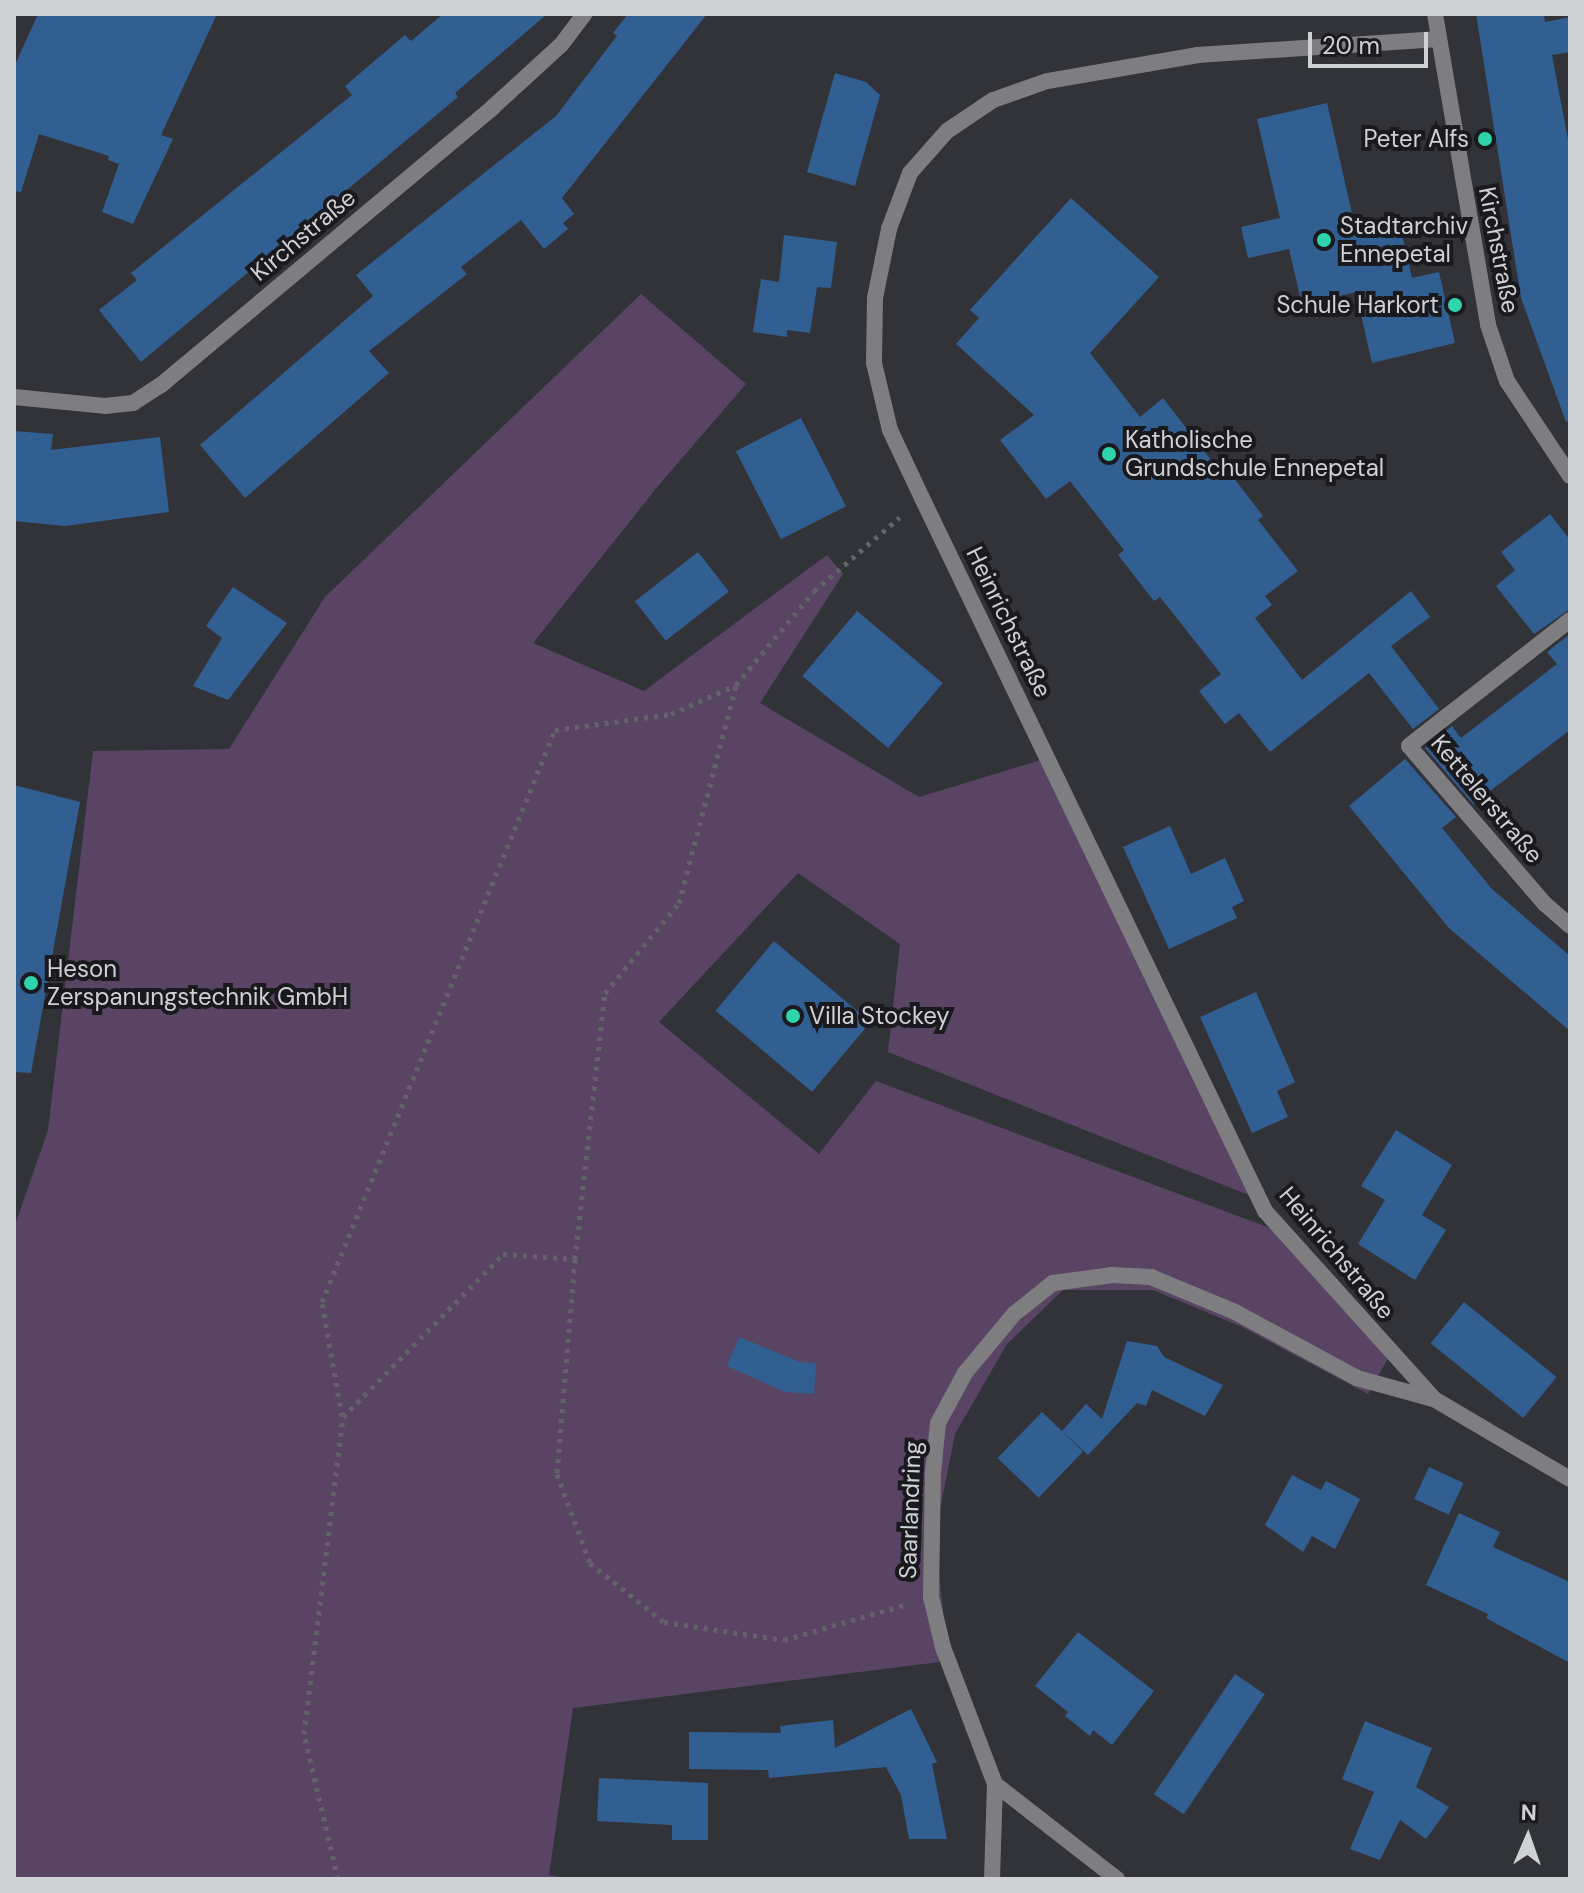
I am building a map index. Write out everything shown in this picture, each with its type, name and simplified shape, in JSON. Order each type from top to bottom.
[{"type":"street","name":"Kirchstraße","points":[[14,397],[105,406],[133,403],[161,385],[493,107],[561,45],[584,14]]},
{"type":"street","name":"Kirchstraße","points":[[1435,14],[1488,325],[1507,381],[1570,476]]},
{"type":"street","name":"Heinrichstraße","points":[[1439,39],[1198,55],[1047,81],[993,100],[947,131],[910,173],[889,229],[875,298],[874,363],[890,430],[1265,1211],[1434,1399],[1570,1479]]},
{"type":"street","name":"Kettelerstraße","points":[[1570,620],[1409,746],[1545,904],[1570,926]]},
{"type":"street","name":"Saarlandring","points":[[995,1784],[952,1674],[931,1597],[933,1473],[938,1423],[965,1373],[1014,1314],[1053,1283],[1112,1275],[1151,1277],[1235,1312],[1357,1378],[1434,1399]]},
{"type":"street","points":[[992,1879],[995,1784]]},
{"type":"street","points":[[995,1784],[1117,1879]]},
{"type":"path","points":[[875,538],[814,591],[736,685],[679,903],[605,993],[575,1259],[557,1474],[590,1563],[664,1622],[784,1640],[931,1597]]},
{"type":"path","points":[[338,1879],[304,1734],[343,1417],[322,1302],[555,730],[671,714],[736,685]]},
{"type":"path","points":[[343,1417],[503,1254],[575,1259]]},
{"type":"shaded area","points":[[641,294],[746,384],[658,486],[533,643],[644,691],[827,555],[843,574],[760,703],[919,797],[1051,757],[1264,1201],[888,1052],[900,944],[798,873],[659,1022],[819,1154],[876,1081],[1294,1237],[1392,1351],[1368,1394],[1242,1327],[1153,1290],[1063,1290],[1007,1344],[955,1434],[935,1534],[948,1661],[573,1708],[549,1875],[569,1879],[14,1879],[14,1228],[48,1130],[93,751],[229,749],[325,597]]},
{"type":"building","points":[[38,14],[217,14],[161,135],[173,139],[133,224],[102,212],[119,164],[108,160],[109,156],[39,134],[21,192],[14,191],[14,67]]},
{"type":"building","points":[[443,14],[547,14],[455,93],[458,97],[141,362],[99,310],[137,280],[131,273],[352,95],[345,86],[405,35],[411,41]]},
{"type":"building","points":[[628,14],[707,14],[562,198],[574,214],[563,223],[568,229],[544,249],[521,220],[461,267],[467,274],[369,351],[389,373],[245,498],[200,445],[373,296],[356,275],[556,116],[617,36],[613,33]]},
{"type":"building","points":[[1476,14],[1544,14],[1545,22],[1570,17],[1570,52],[1552,55],[1570,150],[1570,421],[1566,422],[1521,298]]},
{"type":"building","points":[[835,73],[866,82],[880,95],[855,186],[807,172]]},
{"type":"building","name":"Stadtarchiv Ennepetal","points":[[1327,103],[1356,231],[1399,222],[1412,278],[1439,272],[1455,343],[1372,363],[1356,292],[1302,305],[1289,249],[1248,258],[1241,227],[1280,218],[1257,119]]},
{"type":"building","name":"Katholische Grundschule Ennepetal","points":[[1071,198],[1159,277],[1090,353],[1140,417],[1163,398],[1221,473],[1226,468],[1263,516],[1258,520],[1298,571],[1265,596],[1272,605],[1255,618],[1302,680],[1411,591],[1430,617],[1391,646],[1439,709],[1413,729],[1369,673],[1270,752],[1239,713],[1225,724],[1199,691],[1221,674],[1160,597],[1154,601],[1118,555],[1124,550],[1070,481],[1046,499],[1000,440],[1034,415],[956,344],[979,318],[970,310]]},
{"type":"building","points":[[784,235],[837,242],[831,288],[817,287],[810,333],[787,330],[787,337],[753,332],[761,279],[779,282]]},
{"type":"building","points":[[801,418],[846,506],[781,539],[736,451]]},
{"type":"building","points":[[14,431],[53,434],[51,450],[160,437],[169,512],[65,526],[14,521]]},
{"type":"building","points":[[1550,514],[1570,540],[1570,609],[1534,634],[1496,586],[1515,570],[1501,552]]},
{"type":"building","points":[[698,552],[729,591],[666,641],[635,601]]},
{"type":"building","points":[[233,587],[287,623],[228,700],[193,686],[222,638],[206,626]]},
{"type":"building","points":[[857,611],[943,683],[888,748],[802,676]]},
{"type":"building","points":[[1570,634],[1570,730],[1473,804],[1425,748],[1452,726],[1461,738],[1557,664],[1547,652]]},
{"type":"building","points":[[1405,759],[1456,817],[1442,828],[1491,888],[1570,956],[1570,1031],[1449,928],[1349,806]]},
{"type":"building","name":"Heson Zerspanungstechnik GmbH","points":[[14,785],[80,802],[31,1073],[14,1072]]},
{"type":"building","points":[[1170,826],[1191,874],[1225,858],[1244,901],[1232,907],[1237,918],[1169,949],[1123,847]]},
{"type":"building","name":"Villa Stockey","points":[[774,941],[871,1022],[812,1092],[716,1011]]},
{"type":"building","points":[[1256,992],[1295,1082],[1277,1091],[1288,1117],[1252,1133],[1200,1017]]},
{"type":"building","points":[[1396,1130],[1452,1165],[1422,1215],[1446,1230],[1415,1280],[1358,1244],[1385,1200],[1361,1186]]},
{"type":"building","points":[[1464,1302],[1556,1377],[1523,1418],[1431,1343]]},
{"type":"building","points":[[739,1337],[800,1362],[816,1363],[814,1394],[785,1392],[727,1366]]},
{"type":"building","points":[[1127,1341],[1157,1346],[1164,1357],[1223,1385],[1205,1416],[1152,1390],[1146,1406],[1137,1403],[1088,1455],[1062,1431],[1086,1404],[1102,1419]]},
{"type":"building","points":[[1042,1412],[1083,1452],[1039,1498],[998,1458]]},
{"type":"building","points":[[1429,1467],[1463,1483],[1449,1515],[1414,1499]]},
{"type":"building","points":[[1292,1475],[1321,1490],[1326,1481],[1360,1499],[1335,1549],[1312,1536],[1303,1552],[1265,1525]]},
{"type":"building","points":[[1459,1513],[1500,1532],[1493,1547],[1570,1582],[1570,1663],[1486,1618],[1488,1614],[1426,1585]]},
{"type":"building","points":[[1078,1632],[1154,1691],[1112,1745],[1093,1730],[1090,1736],[1065,1716],[1068,1712],[1035,1686]]},
{"type":"building","points":[[1235,1674],[1265,1694],[1184,1814],[1154,1794]]},
{"type":"building","points":[[911,1709],[937,1762],[932,1764],[947,1839],[909,1839],[901,1795],[886,1767],[769,1778],[768,1770],[689,1769],[689,1732],[781,1733],[780,1726],[833,1720],[835,1748]]},
{"type":"building","points":[[1365,1721],[1432,1748],[1416,1787],[1449,1807],[1426,1839],[1400,1820],[1380,1860],[1350,1849],[1374,1792],[1342,1779]]},
{"type":"building","points":[[599,1778],[708,1783],[708,1840],[672,1840],[672,1825],[597,1821]]},
{"type":"place","name":"Peter Alfs","points":[[1485,139]]},
{"type":"place","name":"Stadtarchiv Ennepetal","points":[[1324,240]]},
{"type":"place","name":"Schule Harkort","points":[[1455,305]]},
{"type":"place","name":"Katholische Grundschule Ennepetal","points":[[1109,454]]},
{"type":"place","name":"Heson Zerspanungstechnik GmbH","points":[[31,983]]},
{"type":"place","name":"Villa Stockey","points":[[793,1016]]}]
